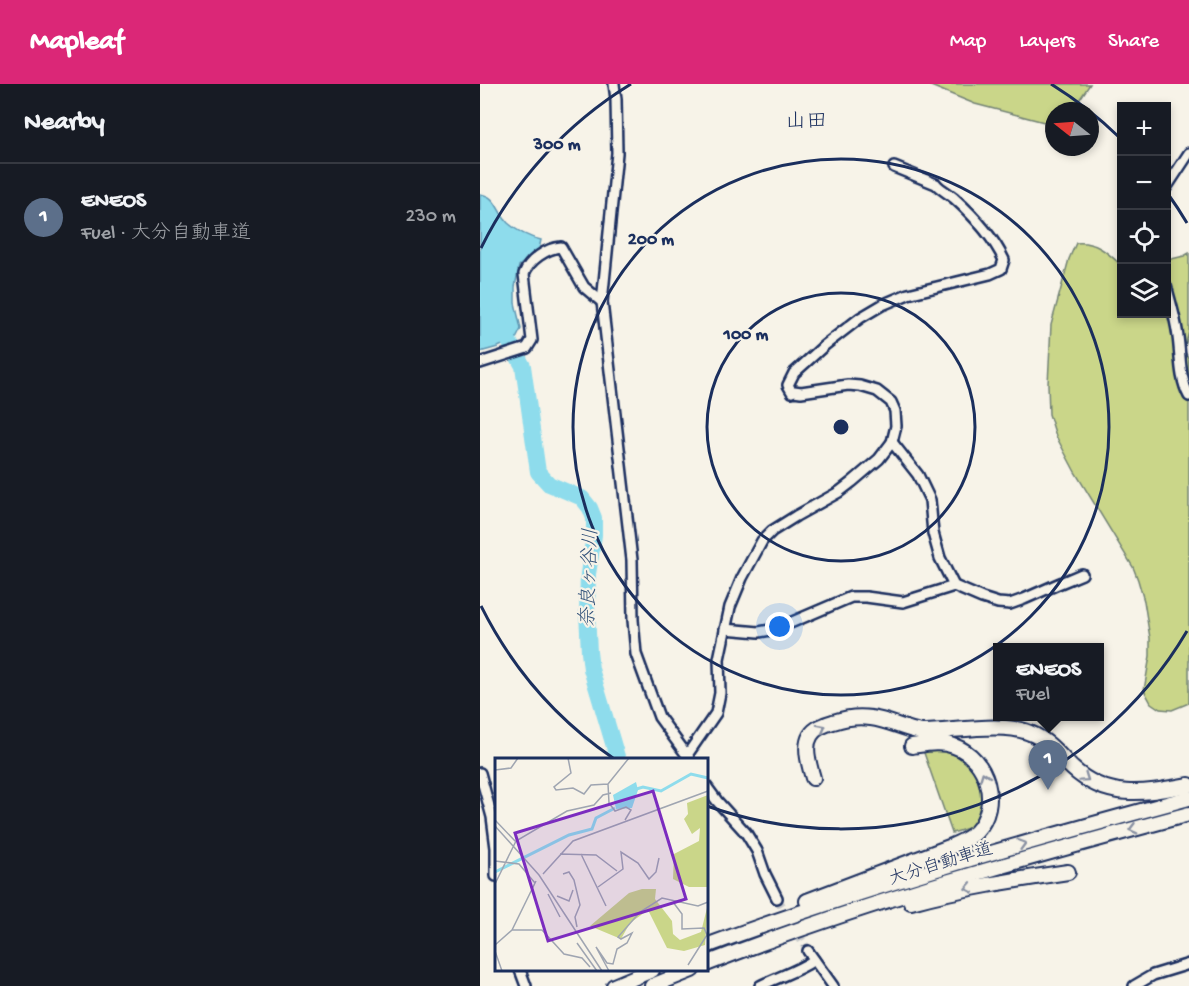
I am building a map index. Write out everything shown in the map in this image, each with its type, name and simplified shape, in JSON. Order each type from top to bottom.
[{"type":"highway","points":[[813,778],[807,752],[808,741],[812,733],[820,727],[839,720],[856,717],[883,720],[908,730],[921,732],[1000,727],[1030,733],[1056,750],[1082,777],[1110,790],[1126,793],[1189,785]]},
{"type":"highway","points":[[708,945],[778,913],[952,846],[967,839],[977,830],[989,803],[989,790],[978,761],[954,745],[938,743],[912,746]]},
{"type":"highway","name":"大分自動車道","points":[[708,945],[916,875],[1189,798]]},
{"type":"highway","name":"大分自動車道","points":[[708,963],[790,932],[924,888],[1189,814]]},
{"type":"highway","points":[[708,963],[738,956],[856,916],[942,894],[983,885],[1068,872]]},
{"type":"highway","points":[[614,986],[648,971]]},
{"type":"highway","points":[[652,986],[688,971]]},
{"type":"street","points":[[614,84],[617,153],[602,302],[632,560],[636,654],[659,717],[688,757],[716,713],[720,693],[719,659],[730,607],[742,578],[762,541],[772,531],[839,492],[879,459],[892,442],[896,426],[895,411],[891,402],[877,391],[848,385],[792,392],[788,385],[794,373],[825,345],[860,318],[882,305],[908,294],[990,274],[1000,269],[1004,260],[998,247],[972,215],[948,193],[936,184],[894,167]]},
{"type":"street","points":[[1171,182],[1189,153]]},
{"type":"street","points":[[1176,173],[1189,166]]},
{"type":"street","points":[[480,363],[527,348],[531,340],[524,274],[527,266],[552,247],[561,247],[585,287],[602,302]]},
{"type":"street","points":[[1171,304],[1178,336],[1183,381],[1189,396]]},
{"type":"street","points":[[892,442],[918,475],[930,500],[935,542],[954,586]]},
{"type":"street","points":[[725,629],[759,632],[776,629],[851,597],[903,602],[954,586],[990,600],[1010,604],[1082,574]]},
{"type":"street","points":[[480,773],[492,817],[495,840]]},
{"type":"street","points":[[708,789],[747,833],[777,898]]},
{"type":"street","points":[[808,951],[833,986]]},
{"type":"street","points":[[760,986],[802,968],[814,960]]},
{"type":"street","points":[[1134,986],[1152,975],[1189,964]]},
{"type":"street","points":[[521,971],[526,986]]},
{"type":"green space","points":[[926,84],[1090,84],[1078,102],[1045,102],[1044,122],[975,104]]},
{"type":"green space","points":[[1076,243],[1083,243],[1096,246],[1117,262],[1117,318],[1171,318],[1171,259],[1189,253],[1189,332],[1184,350],[1189,359],[1189,703],[1172,710],[1160,709],[1151,703],[1144,690],[1150,656],[1150,638],[1144,601],[1133,567],[1075,472],[1056,436],[1049,414],[1051,325],[1069,259]]},
{"type":"green space","points":[[939,749],[965,758],[975,769],[981,783],[981,806],[976,820],[970,827],[952,833],[923,750]]},
{"type":"water","points":[[480,194],[486,195],[493,201],[504,219],[512,226],[523,234],[541,240],[539,249],[519,266],[515,303],[521,329],[516,339],[480,352]]},
{"type":"waterway","name":"奈良ヶ谷川","points":[[480,290],[523,366],[538,472],[549,484],[582,498],[594,518],[594,535],[588,574],[589,652],[591,669],[617,758]]},
{"type":"tunnel","points":[[777,898],[808,951]]},
{"type":"place","name":"ENEOS","points":[[1048,790]]},
{"type":"district","name":"山田","points":[[806,123]]}]
